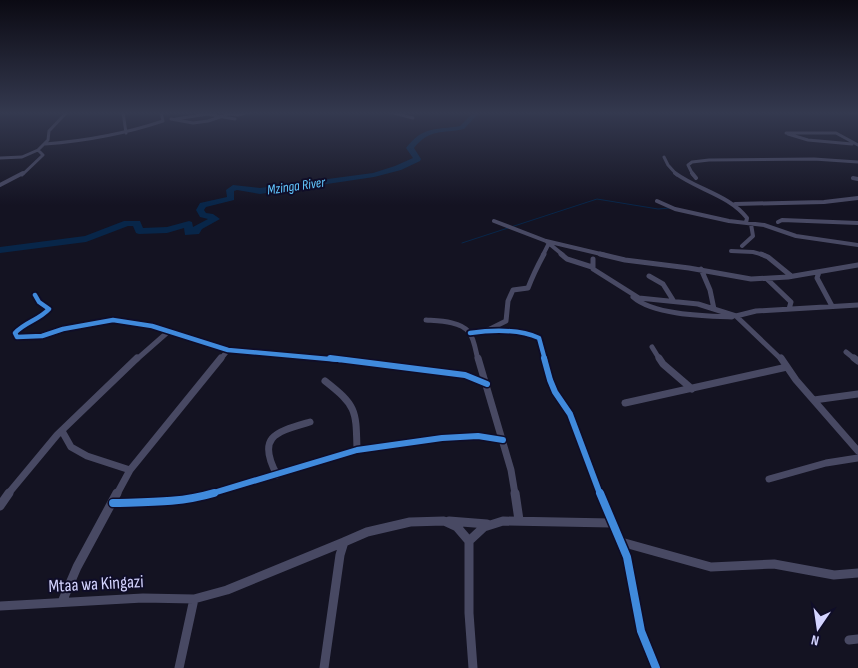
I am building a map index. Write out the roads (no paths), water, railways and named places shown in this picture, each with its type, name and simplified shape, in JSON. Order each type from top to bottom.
[{"type":"street","points":[[0,158],[22,157],[38,150],[45,144],[53,143]]},
{"type":"street","points":[[0,185],[22,175],[42,155],[38,150]]},
{"type":"street","points":[[664,157],[667,165],[680,176],[735,204],[747,218],[753,236],[742,246]]},
{"type":"street","points":[[696,178],[689,170],[688,165],[692,162],[709,160],[814,159],[858,162]]},
{"type":"street","points":[[735,204],[824,202],[858,198]]},
{"type":"street","points":[[657,201],[675,209],[749,224],[764,225],[804,238],[858,245]]},
{"type":"street","points":[[778,222],[782,220],[858,223]]},
{"type":"street","points":[[494,222],[547,242],[625,260],[751,279],[792,276],[858,265]]},
{"type":"street","points":[[547,242],[566,259],[592,267],[630,293],[644,300],[673,300],[736,316],[773,350],[858,451]]},
{"type":"street","points":[[515,333],[509,329],[506,321],[508,301],[512,290],[528,288],[535,269],[540,264],[547,242]]},
{"type":"street","points":[[730,251],[752,251],[766,256],[773,260],[784,273],[792,276]]},
{"type":"street","points":[[592,267],[593,259]]},
{"type":"street","points":[[701,270],[710,290],[714,309]]},
{"type":"street","points":[[819,272],[817,278],[832,306]]},
{"type":"street","points":[[649,276],[663,284],[673,300]]},
{"type":"street","points":[[766,278],[789,300],[789,309]]},
{"type":"street","points":[[630,293],[641,304],[694,316],[736,316],[746,312],[858,305]]},
{"type":"street","points":[[35,295],[39,302],[49,309],[43,316],[19,328],[15,333],[17,337],[42,336],[63,329],[113,320],[152,326],[228,350],[304,355],[465,375],[487,384]]},
{"type":"street","points":[[426,320],[452,323],[470,333],[512,470],[519,520]]},
{"type":"street","points":[[488,330],[506,321]]},
{"type":"street","points":[[470,333],[488,330],[534,335],[539,338],[550,380],[555,392],[570,414],[611,523],[621,542],[629,567],[642,631],[656,668]]},
{"type":"street","points":[[0,506],[26,472],[62,431],[112,380],[169,331]]},
{"type":"street","points":[[652,347],[663,364],[692,389]]},
{"type":"street","points":[[62,602],[77,567],[130,470],[228,350]]},
{"type":"street","points":[[846,352],[858,361]]},
{"type":"street","points":[[625,403],[787,367]]},
{"type":"street","points":[[325,380],[345,396],[353,406],[358,417],[357,450]]},
{"type":"street","points":[[814,400],[858,394]]},
{"type":"street","points":[[277,475],[268,457],[269,441],[272,436],[310,422]]},
{"type":"street","points":[[62,431],[71,447],[86,456],[130,470]]},
{"type":"street","points":[[113,503],[194,500],[277,475],[318,460],[357,450],[442,438],[478,436],[502,440]]},
{"type":"street","points":[[769,480],[826,463],[858,458]]},
{"type":"street","name":"Mtaa wa Kingazi","points":[[0,606],[143,598],[194,599],[227,590],[367,532],[410,522],[444,521],[487,524],[519,520],[611,523]]},
{"type":"street","points":[[444,521],[457,527],[469,541]]},
{"type":"street","points":[[473,668],[469,613],[469,541],[478,530],[487,524]]},
{"type":"street","points":[[324,668],[340,555],[344,542]]},
{"type":"street","points":[[621,542],[711,567],[774,564],[834,574],[858,573]]},
{"type":"street","points":[[179,668],[194,599]]},
{"type":"waterway","name":"Mzinga River","points":[[0,250],[86,239],[127,223],[137,223],[139,231],[167,230],[189,224],[188,233],[196,232],[198,227],[215,219],[203,215],[200,210],[203,205],[231,198],[230,190],[236,187],[260,191],[374,175],[398,168],[417,159],[410,148],[414,143]]},
{"type":"waterway","points":[[462,243],[597,199],[658,209],[670,208]]}]
